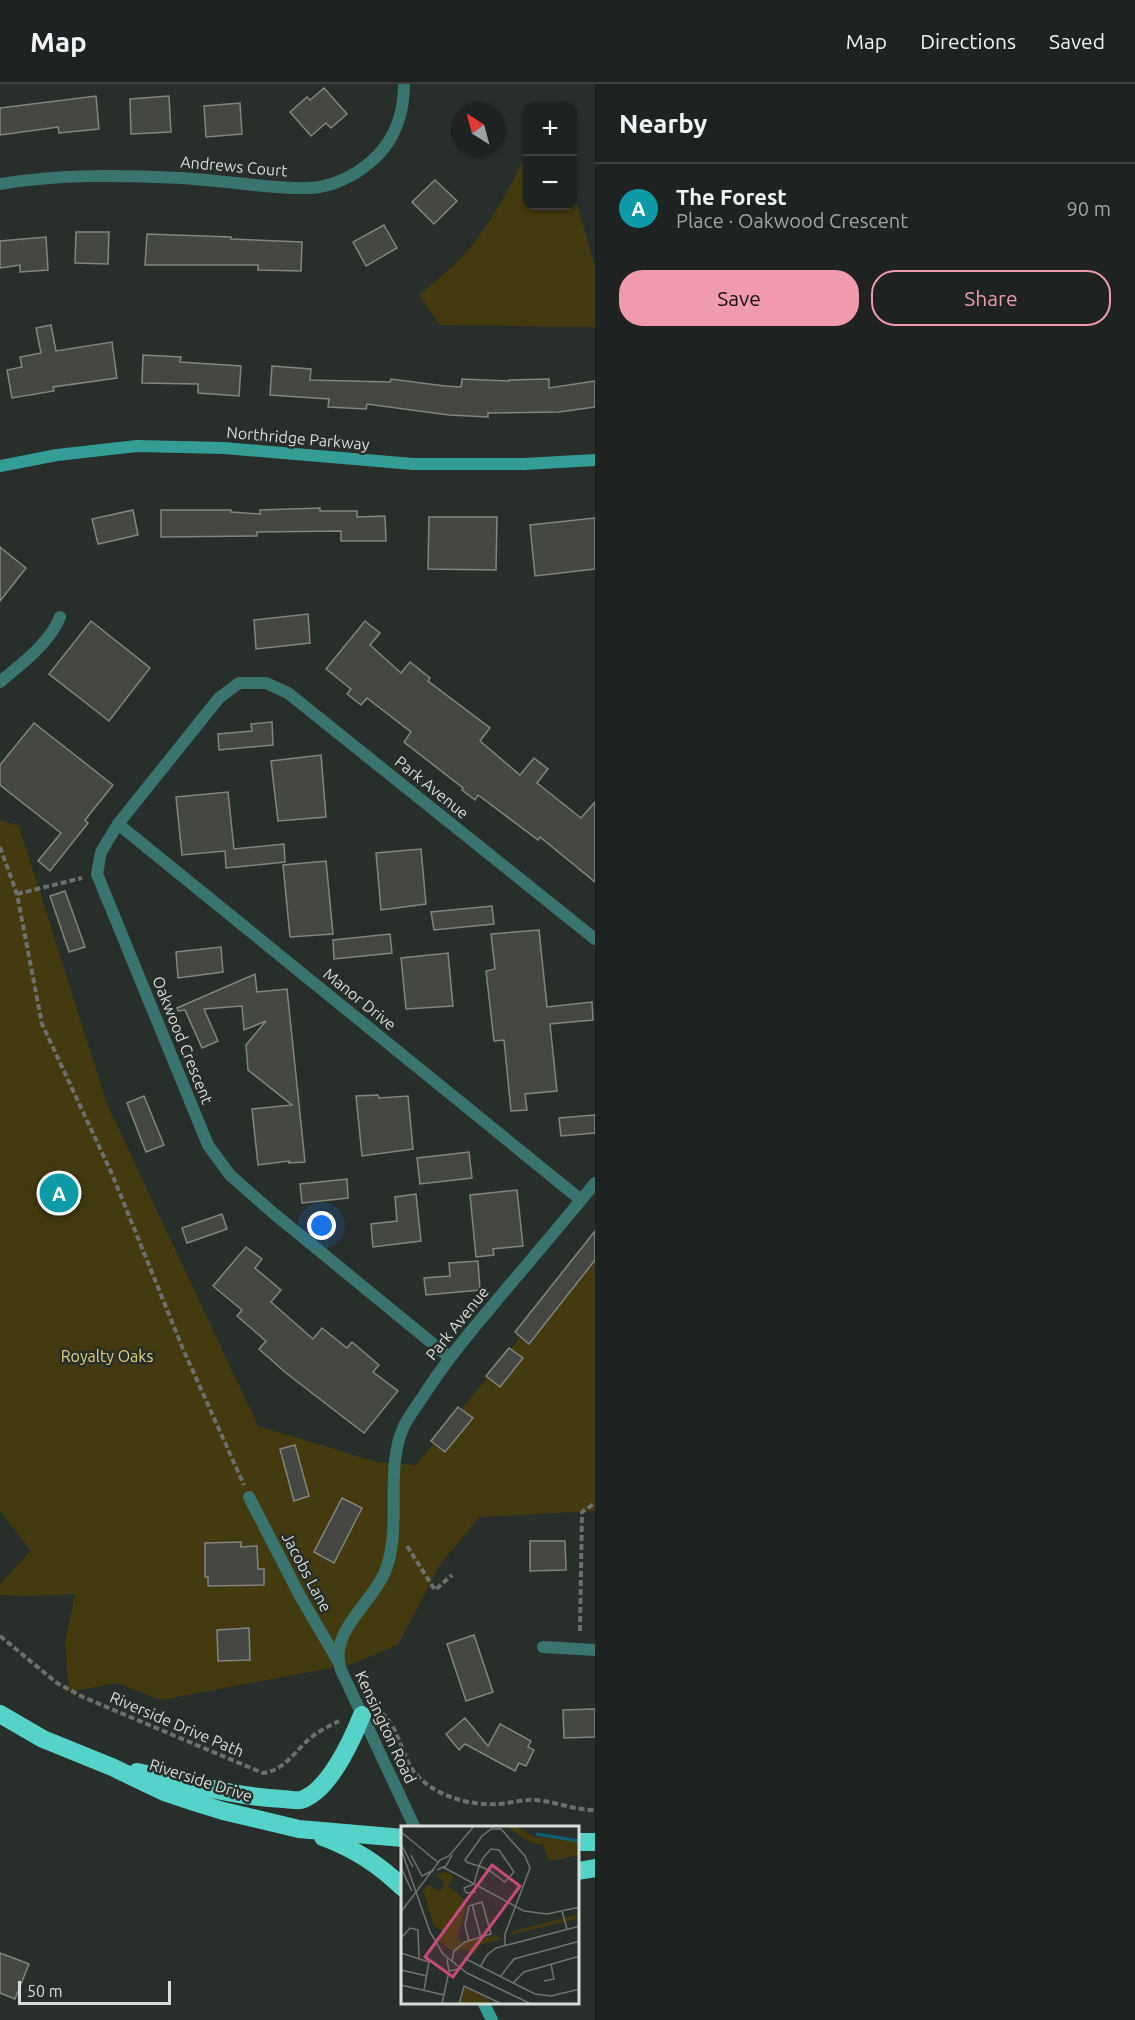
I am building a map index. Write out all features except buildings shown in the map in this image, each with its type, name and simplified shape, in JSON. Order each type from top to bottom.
[{"type":"highway","name":"Riverside Drive","points":[[0,1714],[43,1739],[112,1767],[139,1781],[223,1811],[299,1829],[401,1838]]},
{"type":"highway","points":[[112,1767],[259,1798],[301,1800],[317,1790],[328,1777],[351,1743],[362,1715]]},
{"type":"highway","points":[[299,1829],[346,1845],[401,1886]]},
{"type":"highway","points":[[580,1871],[595,1868]]},
{"type":"street","name":"Andrews Court","points":[[0,184],[56,177],[106,176],[183,178],[280,187],[319,187],[342,180],[367,166],[386,147],[397,129],[404,100],[404,84]]},
{"type":"street","name":"Northridge Parkway","points":[[0,466],[57,455],[137,446],[224,448],[413,464],[524,464],[595,460]]},
{"type":"street","points":[[0,682],[55,630],[60,617]]},
{"type":"street","name":"Park Avenue","points":[[118,825],[219,698],[239,683],[266,683],[288,693],[595,939]]},
{"type":"street","points":[[98,874],[101,852],[118,825]]},
{"type":"street","name":"Manor Drive","points":[[118,825],[581,1200]]},
{"type":"street","name":"Oakwood Crescent","points":[[98,874],[208,1145],[224,1168],[272,1212],[449,1356]]},
{"type":"street","name":"Park Avenue","points":[[394,1507],[396,1456],[404,1427],[449,1356],[595,1183]]},
{"type":"street","name":"Jacobs Lane","points":[[249,1497],[300,1596],[338,1661]]},
{"type":"street","name":"Kensington Road","points":[[394,1507],[390,1546],[383,1575],[345,1632],[338,1661],[414,1826]]},
{"type":"street","points":[[543,1647],[595,1650]]},
{"type":"street","points":[[484,2005],[492,2020]]},
{"type":"path","points":[[1,851],[17,894],[42,1024],[112,1174],[183,1349],[249,1497]]},
{"type":"path","points":[[17,894],[98,874]]},
{"type":"path","points":[[580,1631],[582,1512],[595,1503]]},
{"type":"path","points":[[406,1544],[435,1590],[452,1575]]},
{"type":"path","name":"Riverside Drive Path","points":[[0,1636],[57,1683],[82,1697],[263,1773],[272,1772],[289,1762],[304,1743],[314,1735],[362,1715]]},
{"type":"path","points":[[362,1715],[384,1716],[390,1723],[415,1773],[426,1784],[442,1793],[457,1799],[491,1805],[538,1800],[595,1810]]},
{"type":"green space","points":[[523,161],[523,210],[577,210],[577,205],[595,266],[595,327],[440,325],[419,295],[470,248],[515,178]]},
{"type":"green space","name":"Royalty Oaks","points":[[0,820],[19,826],[107,1104],[258,1426],[377,1462],[416,1465],[595,1246],[595,1511],[479,1517],[439,1566],[398,1645],[352,1664],[161,1700],[117,1683],[69,1692],[65,1642],[75,1594],[0,1595],[0,1584],[31,1551],[0,1511]]},
{"type":"place","name":"The Forest","points":[[59,1193]]}]
